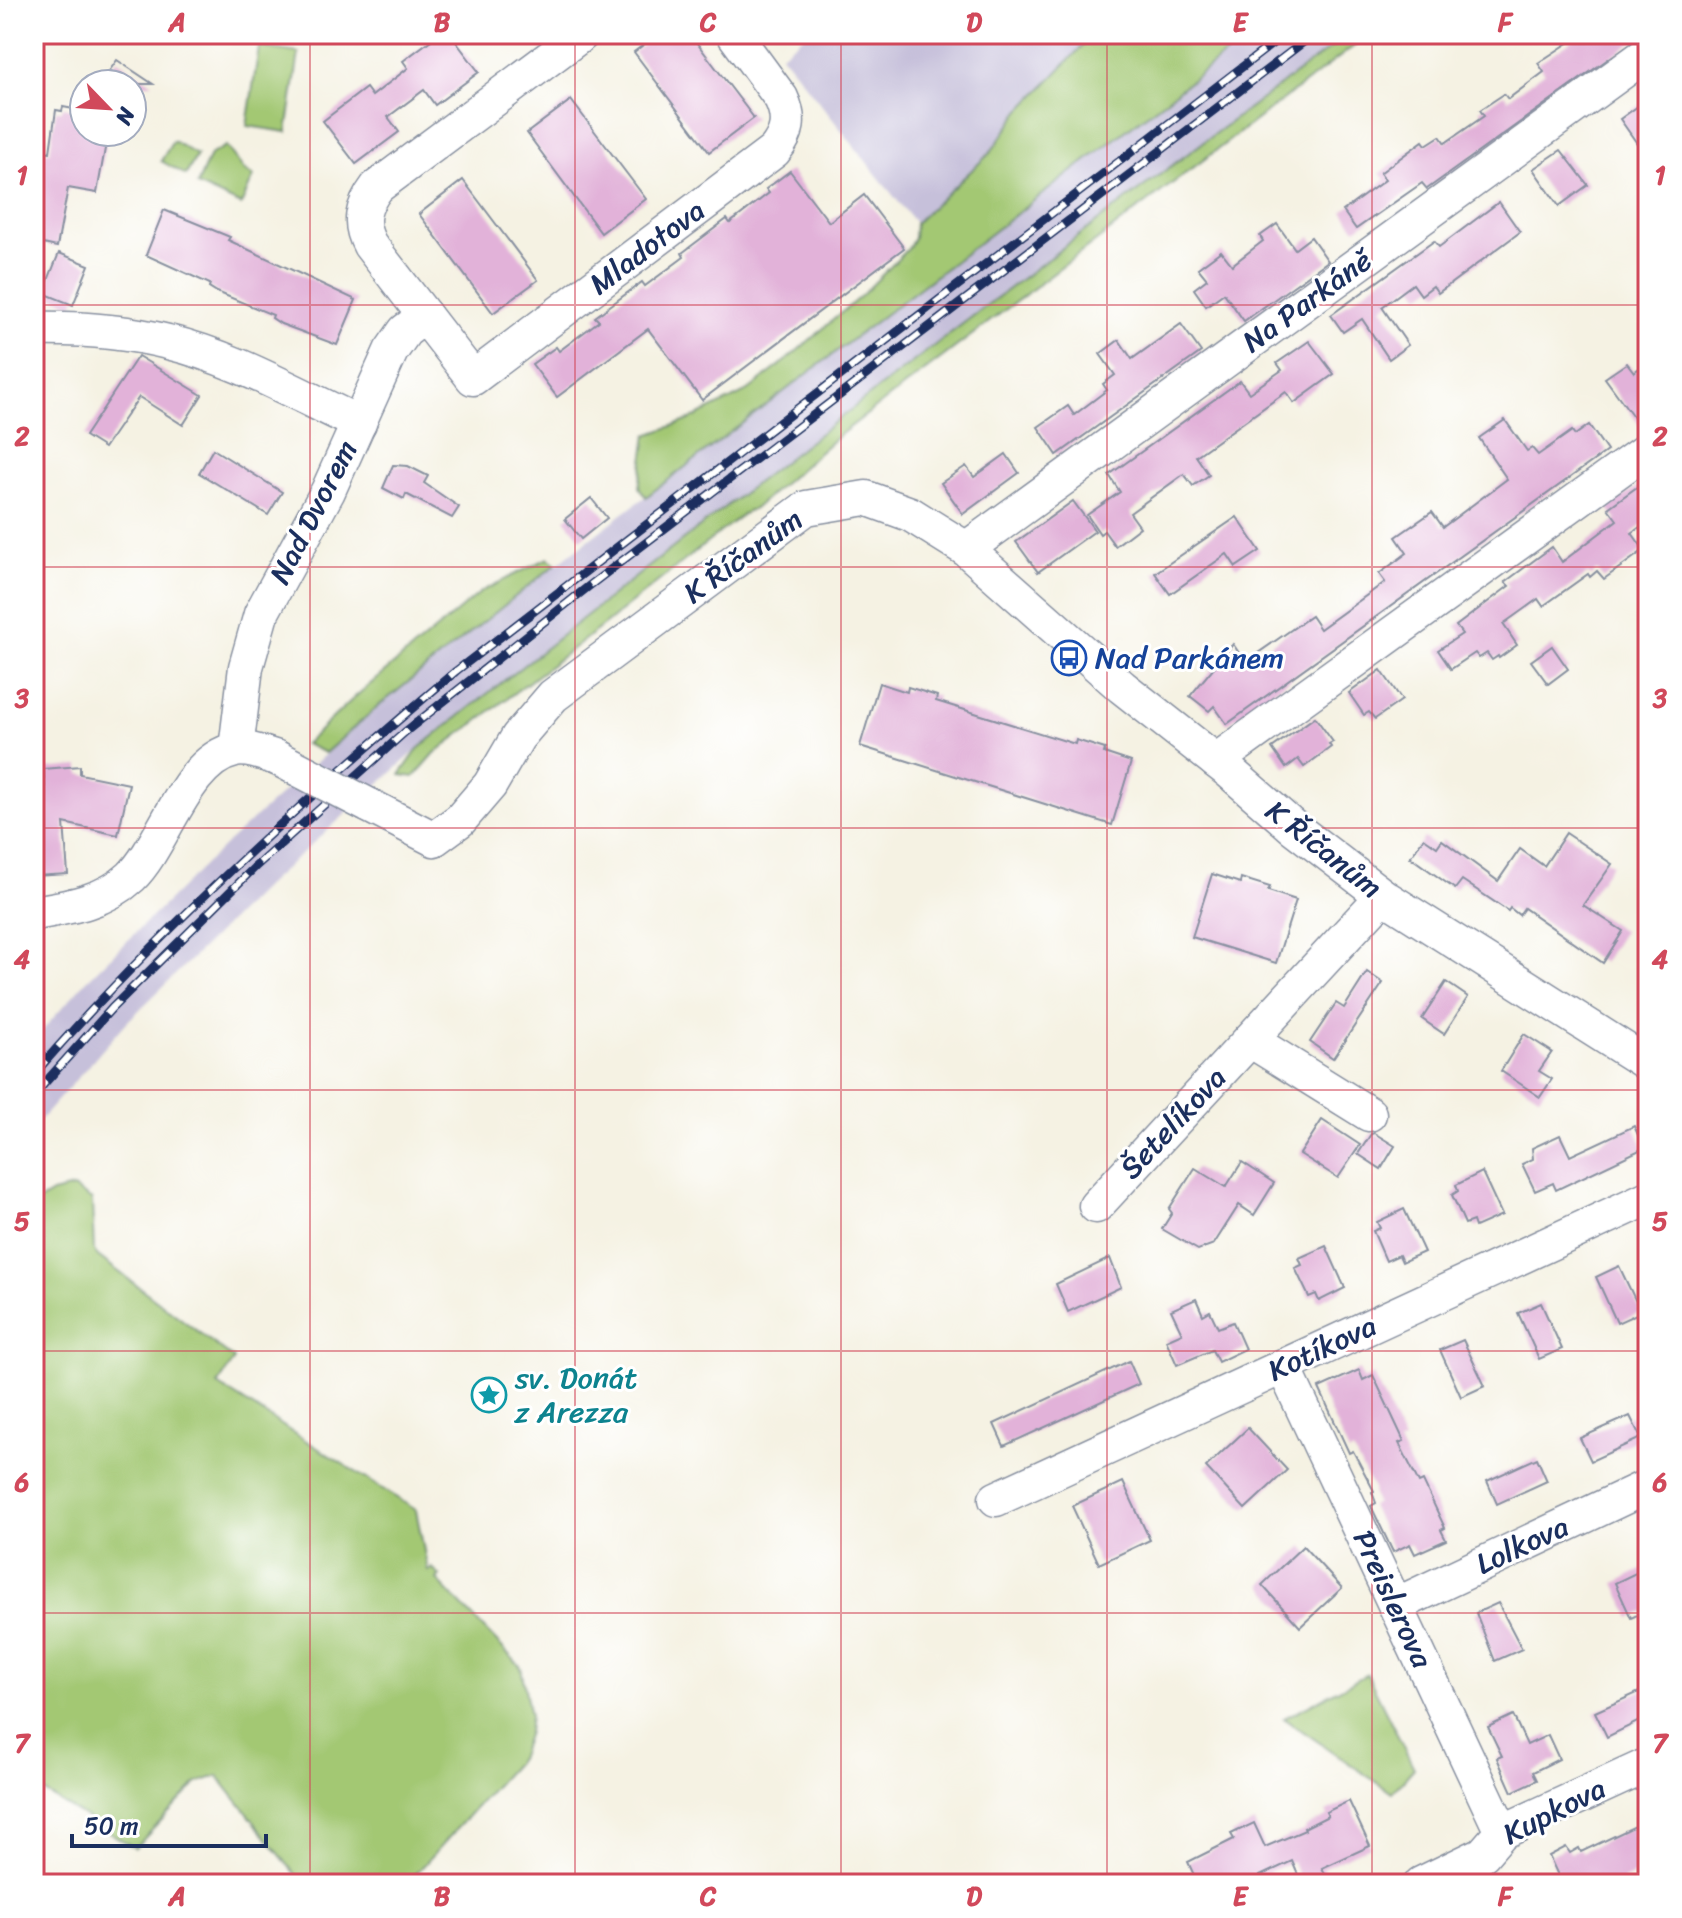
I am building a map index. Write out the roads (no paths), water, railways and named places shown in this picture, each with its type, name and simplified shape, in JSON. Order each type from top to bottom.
[{"type":"street","name":"Mladotova","points":[[582,34],[377,187],[363,209],[365,235],[473,378],[774,151],[784,138],[788,124],[787,109],[734,34]]},
{"type":"street","name":"Na Parkáně","points":[[966,549],[1648,53]]},
{"type":"street","points":[[359,423],[391,351],[405,331],[425,316]]},
{"type":"street","name":"Nad Dvorem","points":[[34,329],[113,331],[170,342],[220,358],[359,423],[328,491],[261,614],[246,667],[236,749]]},
{"type":"street","points":[[1216,761],[1648,449]]},
{"type":"street","name":"K Říčanům","points":[[236,749],[277,758],[434,839],[460,820],[490,785],[518,737],[553,696],[806,508],[866,498],[910,514],[966,549],[1122,687],[1383,896],[1648,1064]]},
{"type":"street","points":[[34,913],[73,907],[96,899],[130,877],[143,863],[201,770],[219,756],[236,749]]},
{"type":"street","name":"Šetelíkova","points":[[1096,1206],[1383,896]]},
{"type":"street","name":"Šetelíkova","points":[[1250,1040],[1369,1114]]},
{"type":"street","name":"Kotíkova","points":[[996,1499],[1648,1198]]},
{"type":"street","name":"Preislerova","points":[[1283,1366],[1502,1832]]},
{"type":"street","name":"Lolkova","points":[[1396,1605],[1648,1486]]},
{"type":"street","name":"Kupkova","points":[[1421,1884],[1483,1854],[1502,1832],[1648,1765]]},
{"type":"railway","points":[[34,1074],[133,967],[238,864],[456,671],[1285,34]]},
{"type":"railway","points":[[34,1095],[112,1008],[255,867],[405,732],[589,586],[1314,34]]},
{"type":"place","name":"Nad Parkánem","points":[[1069,658]]},
{"type":"place","name":"sv. Donát z Arezza","points":[[489,1395]]}]
